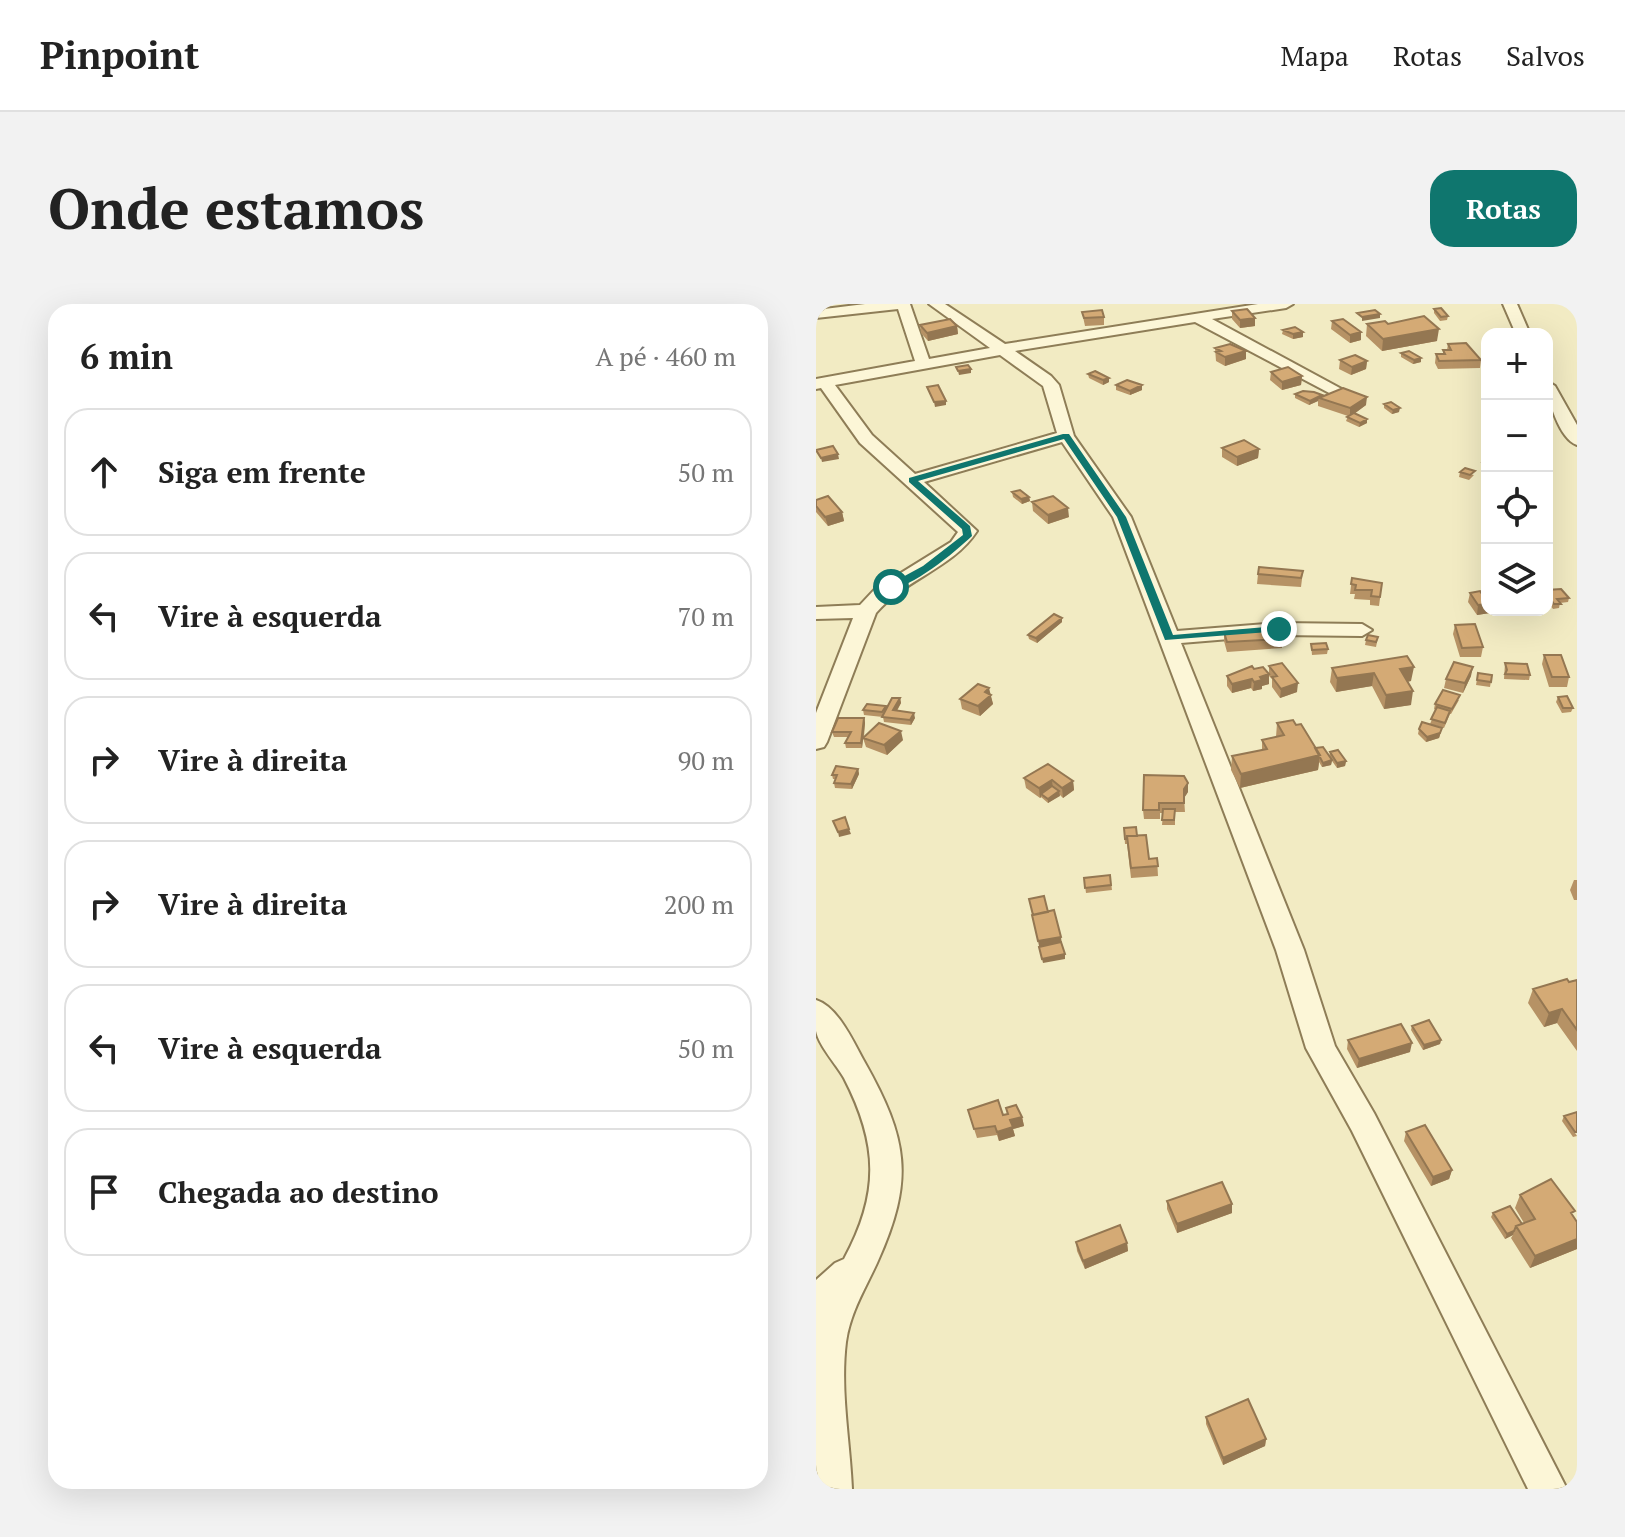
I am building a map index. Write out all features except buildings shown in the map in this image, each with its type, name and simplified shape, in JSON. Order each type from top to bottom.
[{"type":"street","points":[[816,314],[902,304],[924,365]]},
{"type":"street","points":[[936,304],[1051,385],[1066,436],[1122,517],[1290,950],[1321,1048],[1363,1122],[1548,1489]]},
{"type":"street","points":[[816,742],[866,611],[882,593],[927,568],[967,536],[967,528],[854,426],[820,383],[924,365],[993,343],[1026,343],[1200,319],[1214,310],[1286,304]]},
{"type":"street","points":[[1510,304],[1520,328]]},
{"type":"street","points":[[1200,319],[1341,393]]},
{"type":"street","points":[[1553,397],[1577,440]]},
{"type":"street","points":[[912,480],[1066,436]]},
{"type":"street","points":[[816,613],[866,611]]},
{"type":"street","points":[[1169,638],[1279,629],[1362,630]]},
{"type":"street","points":[[816,1011],[843,1047],[881,1131],[889,1163],[883,1200],[868,1244],[840,1298],[828,1349],[833,1489]]},
{"type":"street","points":[[816,1302],[856,1267]]},
{"type":"route","points":[[891,587],[927,568],[958,546],[968,531],[912,480],[1066,436],[1122,517],[1169,638],[1279,629]]}]
